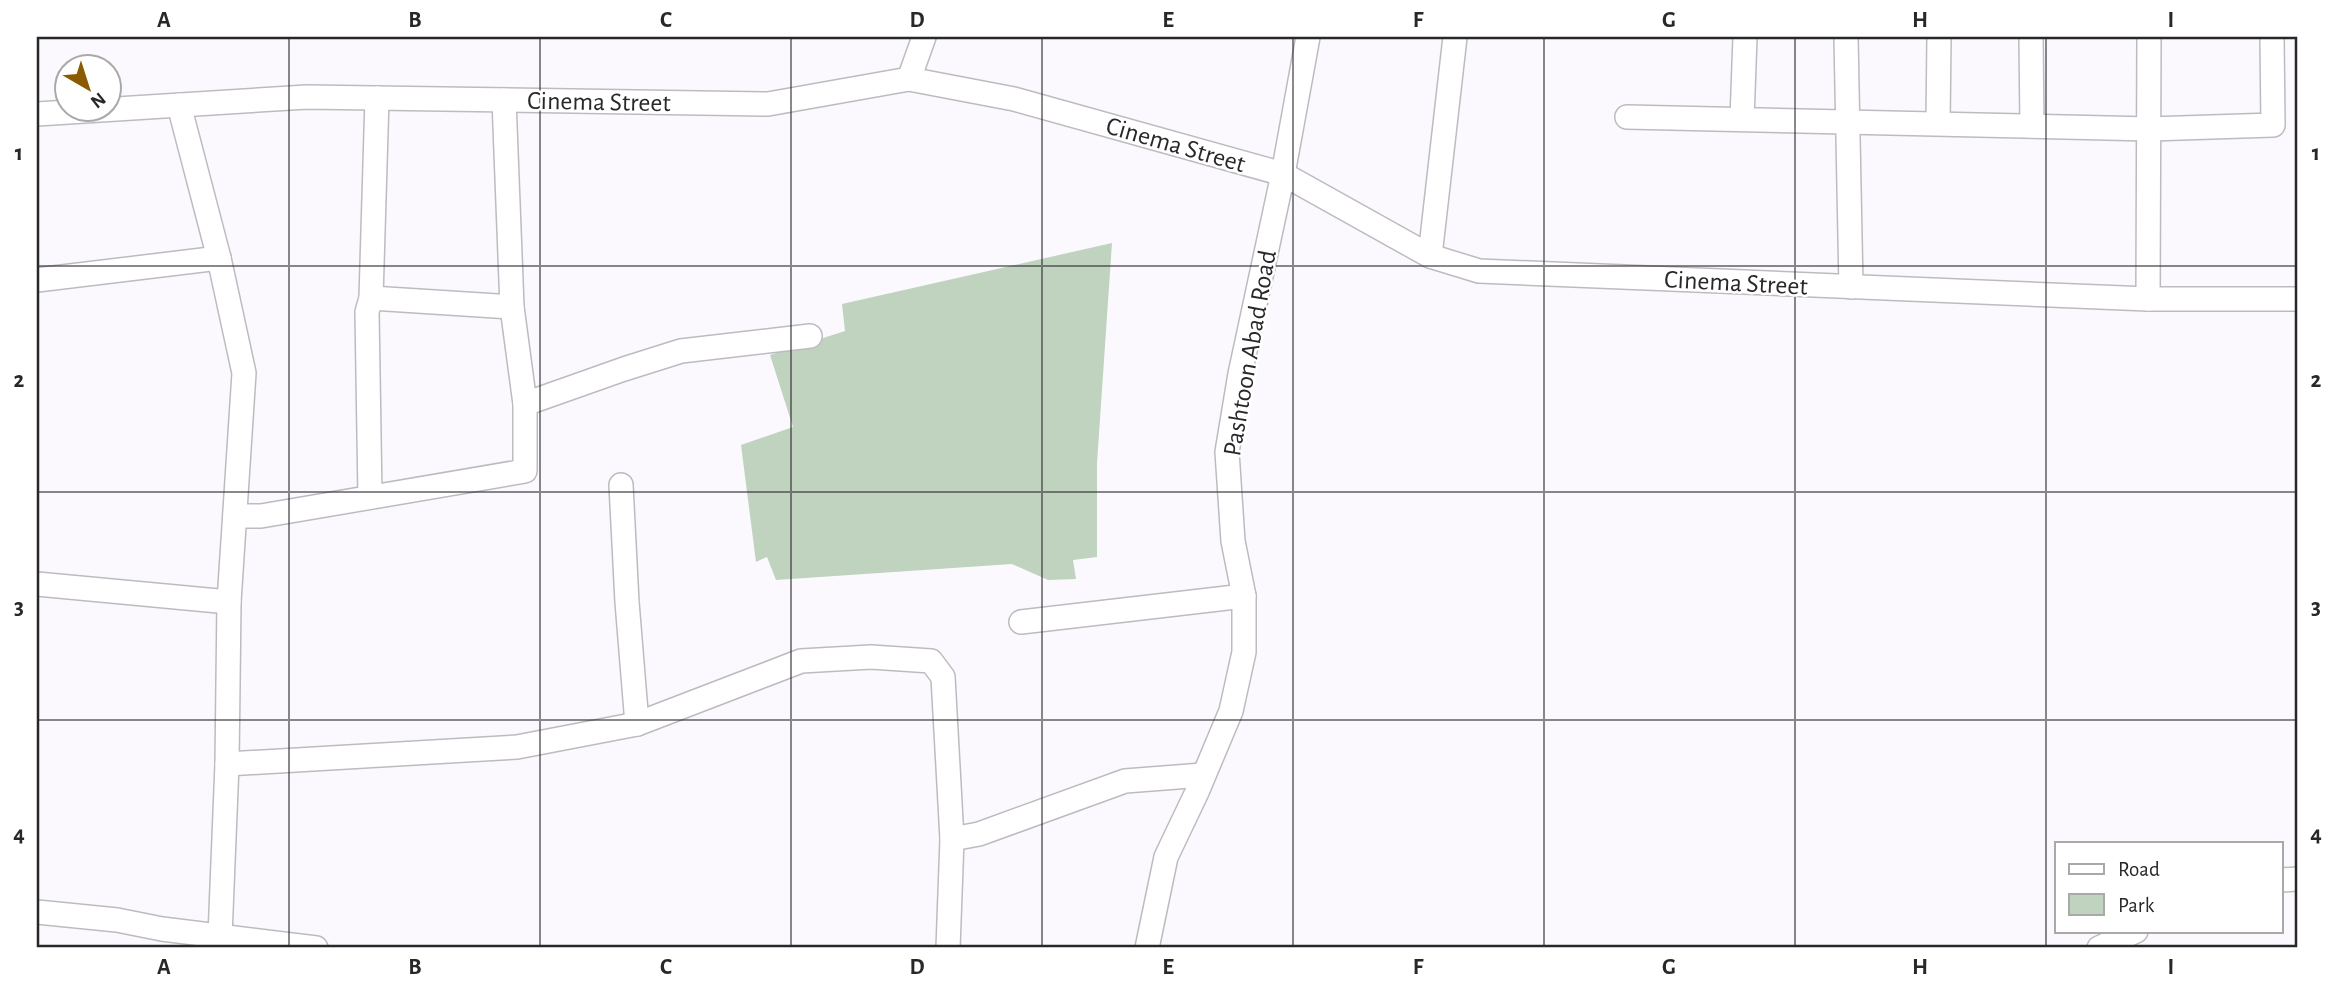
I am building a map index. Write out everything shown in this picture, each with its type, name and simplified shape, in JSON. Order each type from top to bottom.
[{"type":"street","points":[[909,79],[924,37]]},
{"type":"street","name":"Pashtoon Abad Road","points":[[1147,948],[1166,857],[1231,711],[1244,652],[1244,596],[1233,541],[1227,452],[1240,374],[1283,174],[1308,37]]},
{"type":"street","points":[[1430,256],[1455,37]]},
{"type":"street","points":[[1741,119],[1745,37]]},
{"type":"street","points":[[1846,37],[1851,287]]},
{"type":"street","points":[[1938,37],[1938,123]]},
{"type":"street","points":[[2031,37],[2032,126]]},
{"type":"street","points":[[2148,299],[2149,37]]},
{"type":"street","points":[[1627,117],[2150,129],[2273,125],[2273,37]]},
{"type":"street","name":"Cinema Street","points":[[37,114],[307,97],[768,104],[909,79],[1014,99],[1283,174],[1430,256],[1479,271],[2148,299],[2298,299]]},
{"type":"street","points":[[370,497],[367,312],[371,298],[377,98]]},
{"type":"street","points":[[235,516],[261,516],[525,471],[524,404],[512,307],[504,100]]},
{"type":"street","points":[[179,105],[219,258],[244,373],[229,602],[227,764],[220,936]]},
{"type":"street","points":[[37,280],[219,258]]},
{"type":"street","points":[[371,298],[512,307]]},
{"type":"street","points":[[524,404],[681,351],[810,336]]},
{"type":"street","points":[[621,485],[637,724]]},
{"type":"street","points":[[37,584],[229,602]]},
{"type":"street","points":[[1021,622],[1244,596]]},
{"type":"street","points":[[227,764],[517,747],[637,724],[801,661],[871,657],[931,661],[943,677],[952,839],[948,948]]},
{"type":"street","points":[[952,839],[979,834],[1125,781],[1203,775]]},
{"type":"street","points":[[37,912],[117,920],[161,939],[220,936],[316,948]]},
{"type":"street","points":[[2099,948],[2134,932]]},
{"type":"green space","points":[[1112,243],[1097,463],[1097,557],[1073,560],[1076,579],[1048,580],[1012,564],[776,580],[767,557],[756,562],[741,445],[793,427],[770,355],[845,331],[842,304]]}]
